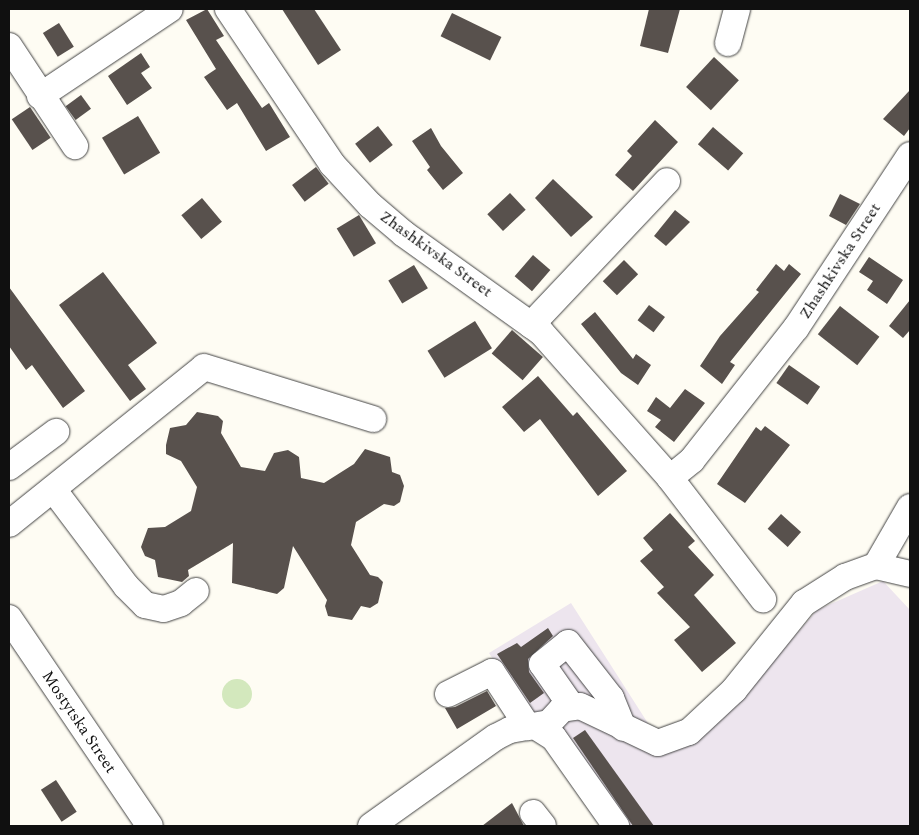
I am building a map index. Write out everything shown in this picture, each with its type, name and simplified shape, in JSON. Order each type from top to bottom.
[{"type":"street","points":[[40,96],[170,9]]},
{"type":"street","name":"Zhashkivska Street","points":[[228,9],[332,164],[370,205],[404,234],[531,325],[670,478],[762,599]]},
{"type":"street","points":[[728,44],[738,9]]},
{"type":"street","points":[[9,46],[40,96],[75,146]]},
{"type":"street","name":"Zhashkivska Street","points":[[670,478],[692,460],[796,328],[910,155]]},
{"type":"street","points":[[531,325],[667,181]]},
{"type":"street","points":[[9,524],[204,367],[373,419]]},
{"type":"street","points":[[9,467],[56,432]]},
{"type":"street","points":[[53,489],[126,586],[145,605],[164,609],[181,603],[196,591]]},
{"type":"street","points":[[876,566],[910,507]]},
{"type":"street","points":[[371,826],[496,737],[510,730],[549,723],[562,708],[580,706],[601,714],[623,728],[658,743],[689,732],[734,690],[804,603],[845,577],[876,566],[910,574]]},
{"type":"street","name":"Mostytska Street","points":[[12,627],[150,826]]},
{"type":"street","points":[[572,707],[542,664],[568,643],[611,698],[623,728]]},
{"type":"street","points":[[448,694],[492,672],[532,726],[554,738],[616,826]]},
{"type":"shaded area","points":[[883,581],[910,610],[910,826],[609,826],[535,726],[489,653],[571,603],[667,753],[750,688],[817,610]]},
{"type":"green space","points":[[237,679],[243,680],[251,688],[251,700],[243,708],[237,709],[231,708],[223,700],[222,694],[223,688],[231,680]]},
{"type":"building","points":[[207,9],[224,36],[216,40],[262,108],[269,103],[290,137],[266,151],[237,103],[227,110],[204,77],[216,69],[186,20]]},
{"type":"building","points":[[282,9],[314,9],[341,50],[318,65]]},
{"type":"building","points":[[649,9],[680,9],[668,53],[640,46]]},
{"type":"building","points":[[452,13],[501,37],[490,60],[441,36]]},
{"type":"building","points":[[59,23],[74,47],[58,57],[43,33]]},
{"type":"building","points":[[141,53],[150,67],[141,73],[152,88],[127,105],[108,76]]},
{"type":"building","points":[[714,57],[739,80],[711,110],[686,87]]},
{"type":"building","points":[[910,90],[910,128],[904,136],[883,119]]},
{"type":"building","points":[[81,95],[91,109],[76,120],[66,106]]},
{"type":"building","points":[[30,107],[51,138],[32,150],[12,119]]},
{"type":"building","points":[[138,116],[160,153],[124,174],[102,138]]},
{"type":"building","points":[[655,120],[678,142],[633,191],[615,175],[632,156],[627,151]]},
{"type":"building","points":[[378,126],[393,145],[370,163],[355,144]]},
{"type":"building","points":[[713,127],[743,153],[728,171],[698,144]]},
{"type":"building","points":[[431,128],[441,146],[463,173],[443,190],[427,170],[430,167],[412,141]]},
{"type":"building","points":[[316,167],[329,184],[305,202],[292,185]]},
{"type":"building","points":[[553,179],[593,217],[571,237],[535,198]]},
{"type":"building","points":[[510,193],[526,210],[503,231],[487,214]]},
{"type":"building","points":[[840,194],[860,204],[846,225],[829,216]]},
{"type":"building","points":[[202,198],[222,222],[201,239],[181,215]]},
{"type":"building","points":[[675,210],[690,222],[666,246],[654,236]]},
{"type":"building","points":[[359,215],[376,243],[354,257],[337,228]]},
{"type":"building","points":[[533,255],[550,270],[532,291],[515,276]]},
{"type":"building","points":[[869,257],[903,280],[887,304],[867,290],[873,281],[859,272]]},
{"type":"building","points":[[624,260],[638,274],[617,295],[603,281]]},
{"type":"building","points":[[776,264],[784,271],[789,264],[801,274],[730,362],[735,365],[722,384],[700,366],[720,336],[759,292],[756,290]]},
{"type":"building","points":[[414,265],[428,288],[402,304],[388,280]]},
{"type":"building","points":[[103,272],[157,343],[128,365],[146,389],[130,401],[59,305]]},
{"type":"building","points":[[9,287],[85,391],[63,408],[32,365],[26,370],[9,346]]},
{"type":"building","points":[[910,300],[910,330],[903,338],[889,326]]},
{"type":"building","points":[[649,305],[665,317],[654,332],[638,320]]},
{"type":"building","points":[[840,306],[879,337],[857,365],[818,334]]},
{"type":"building","points":[[595,312],[633,359],[636,354],[651,365],[638,385],[621,373],[581,324]]},
{"type":"building","points":[[475,321],[492,348],[444,378],[428,351]]},
{"type":"building","points":[[512,330],[543,357],[523,380],[492,353]]},
{"type":"building","points":[[789,365],[820,387],[808,405],[776,383]]},
{"type":"building","points":[[538,376],[573,416],[577,412],[627,471],[598,496],[540,419],[524,432],[502,407]]},
{"type":"building","points":[[685,389],[705,403],[674,442],[655,427],[661,420],[647,411],[656,397],[670,408]]},
{"type":"building","points":[[197,412],[218,416],[223,421],[221,433],[241,467],[265,471],[274,453],[288,450],[299,457],[301,478],[324,483],[354,464],[365,449],[390,457],[392,472],[400,475],[404,486],[400,502],[394,506],[384,504],[356,522],[351,545],[370,575],[378,577],[383,582],[378,603],[370,608],[361,606],[352,620],[328,616],[325,606],[327,600],[293,546],[284,588],[277,594],[232,583],[233,543],[188,570],[189,576],[182,582],[158,577],[155,560],[145,556],[141,547],[148,528],[165,527],[191,511],[197,487],[181,461],[166,454],[166,445],[170,428],[186,425]]},
{"type":"building","points":[[765,426],[790,445],[745,503],[717,484],[756,427],[761,431]]},
{"type":"building","points":[[670,513],[695,541],[688,547],[714,575],[694,595],[736,643],[702,672],[674,640],[690,627],[657,593],[664,587],[640,561],[653,550],[643,538]]},
{"type":"building","points":[[781,514],[801,532],[788,547],[768,529]]},
{"type":"building","points":[[548,628],[553,636],[528,659],[529,672],[544,693],[530,703],[497,654],[517,643],[521,647]]},
{"type":"building","points":[[487,691],[496,706],[457,729],[445,708],[455,707]]},
{"type":"building","points":[[585,730],[654,826],[633,826],[573,738]]},
{"type":"building","points":[[56,780],[77,812],[62,822],[41,790]]},
{"type":"building","points":[[512,803],[524,826],[482,826]]}]
